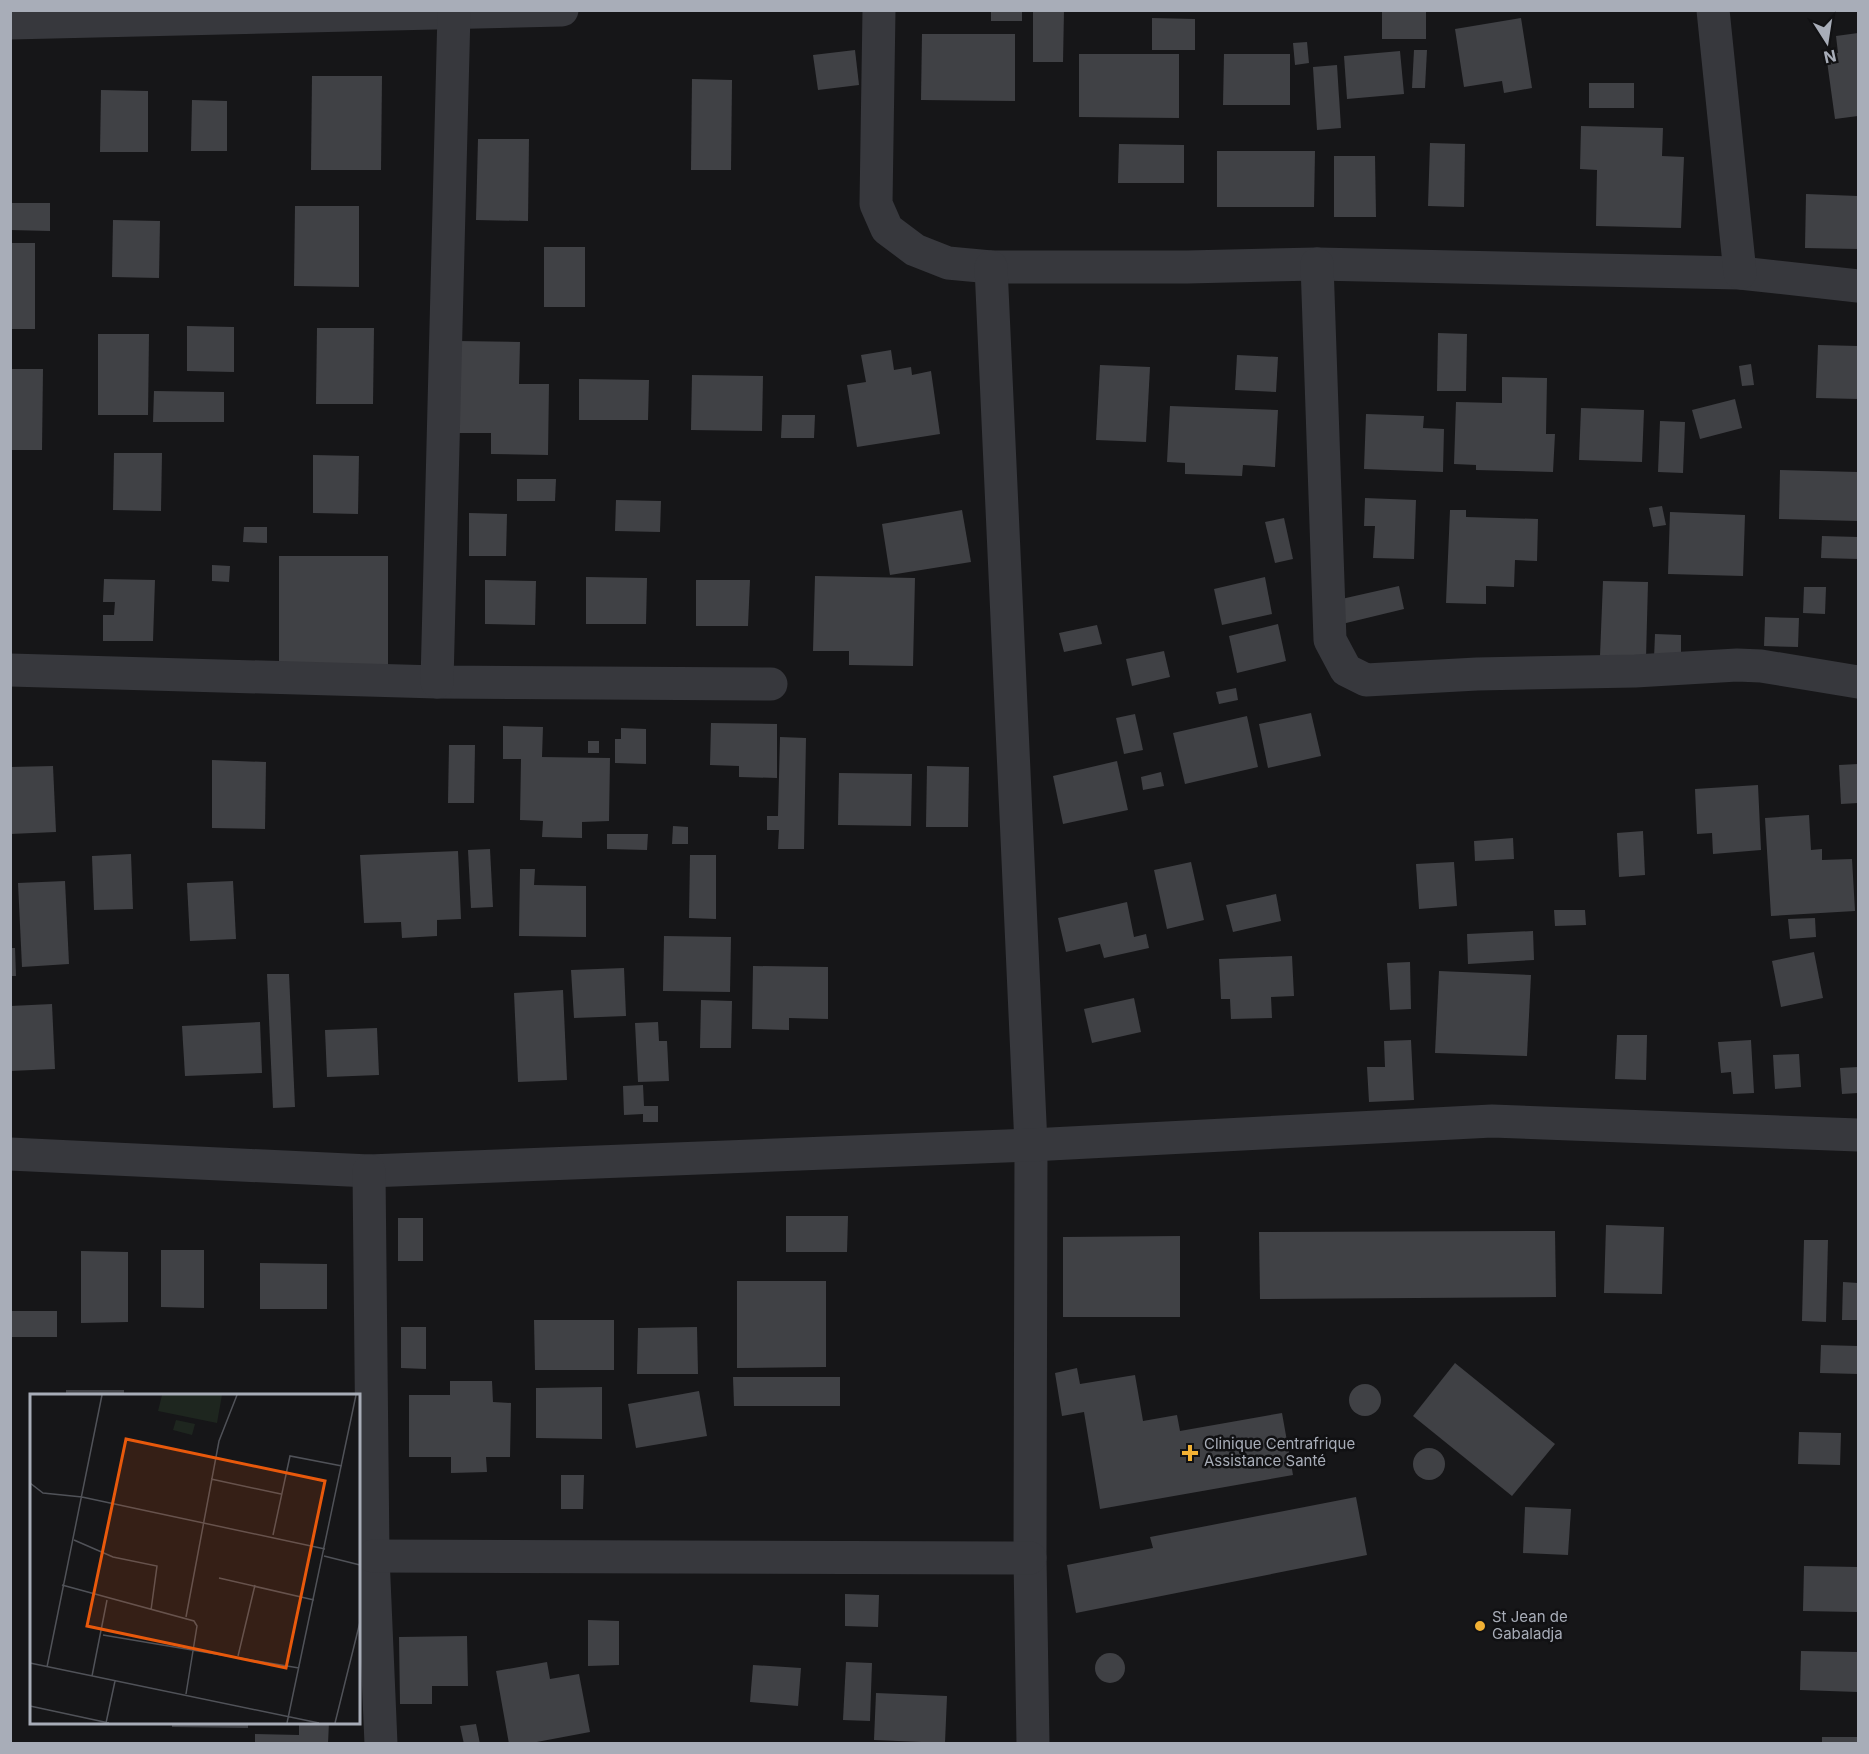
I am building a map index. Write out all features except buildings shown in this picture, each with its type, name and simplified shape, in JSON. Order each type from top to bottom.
[{"type":"street","points":[[10,23],[562,10]]},
{"type":"street","points":[[879,10],[876,204],[887,229],[915,250],[948,263],[991,267],[1187,267],[1317,264],[1740,273],[1858,286]]},
{"type":"street","points":[[1713,10],[1740,273]]},
{"type":"street","points":[[437,682],[454,12]]},
{"type":"street","points":[[1317,264],[1330,640],[1346,670],[1366,680],[1477,674],[1635,671],[1737,665],[1761,666],[1858,682]]},
{"type":"street","points":[[991,267],[1031,1145],[1030,1558],[1033,1743]]},
{"type":"street","points":[[10,670],[437,682],[771,684]]},
{"type":"street","points":[[10,1154],[369,1171],[1031,1145],[1492,1121],[1858,1135]]},
{"type":"street","points":[[369,1171],[373,1556],[381,1743]]},
{"type":"street","points":[[373,1556],[1030,1558]]},
{"type":"place","name":"Clinique Centrafrique Assistance Santé","points":[[1190,1453]]},
{"type":"place","name":"St Jean de Gabaladja","points":[[1480,1626]]}]
